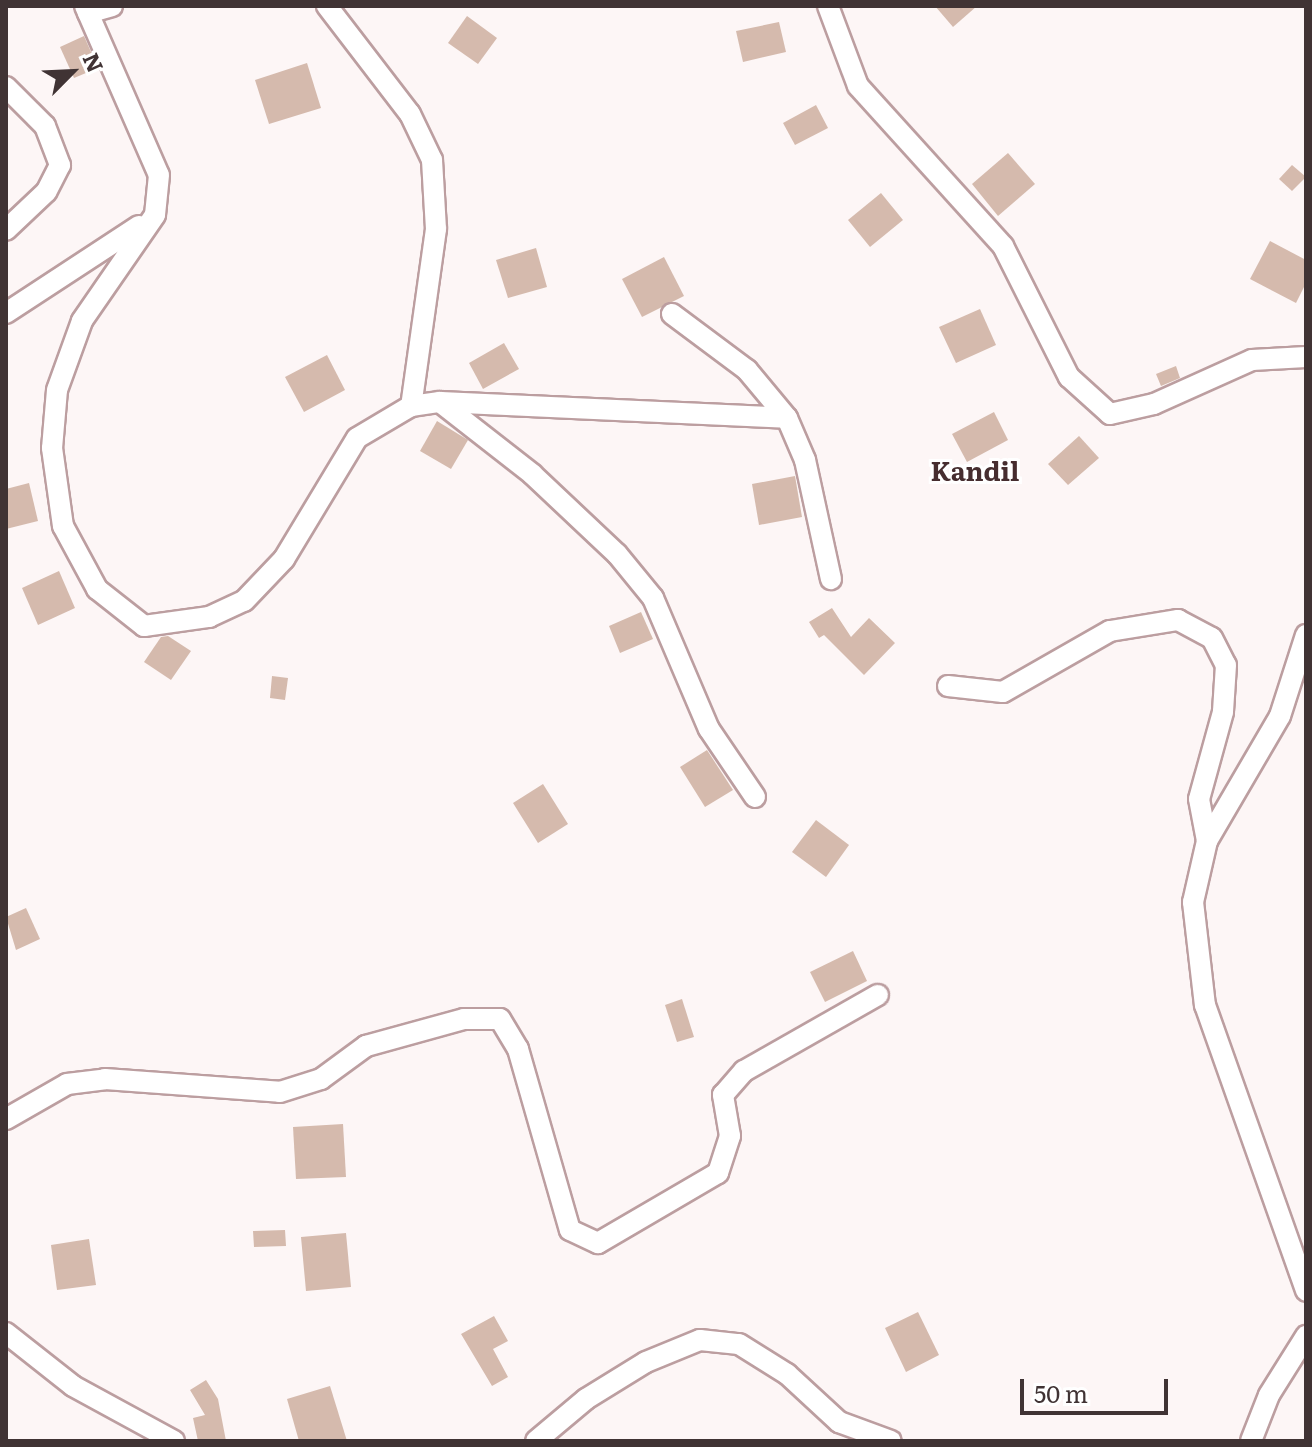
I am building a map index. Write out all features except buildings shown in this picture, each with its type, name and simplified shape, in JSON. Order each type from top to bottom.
[{"type":"street","points":[[112,6],[87,9],[159,175],[155,215],[82,321],[57,390],[52,448],[63,526],[97,589],[144,626],[209,617],[244,601],[284,559],[357,438],[411,406],[440,402],[787,418]]},
{"type":"street","points":[[327,6],[410,114],[432,160],[436,229],[411,406]]},
{"type":"street","points":[[828,6],[858,86],[1003,246],[1069,377],[1110,414],[1154,404],[1252,360],[1306,357]]},
{"type":"street","points":[[6,87],[45,126],[60,165],[46,192],[6,230]]},
{"type":"street","points":[[6,313],[155,215]]},
{"type":"street","points":[[672,314],[747,370],[787,418],[805,460],[831,579]]},
{"type":"street","points":[[440,402],[532,474],[617,554],[653,598],[709,729],[755,797]]},
{"type":"street","points":[[948,686],[1003,692],[1110,631],[1178,620],[1212,638],[1226,665],[1223,712],[1199,799],[1207,841]]},
{"type":"street","points":[[1306,635],[1280,716],[1207,841],[1193,902],[1205,1005],[1299,1250],[1306,1291]]},
{"type":"street","points":[[6,1119],[67,1084],[105,1079],[280,1092],[321,1079],[366,1046],[464,1019],[500,1019],[518,1049],[570,1230],[598,1243],[718,1173],[730,1136],[723,1095],[744,1071],[878,995]]},
{"type":"street","points":[[6,1333],[73,1386],[174,1441]]},
{"type":"street","points":[[1251,1441],[1269,1395],[1306,1336]]},
{"type":"street","points":[[536,1441],[586,1399],[646,1362],[700,1340],[739,1344],[787,1374],[839,1422],[891,1441]]},
{"type":"district","name":"Kandil","points":[[975,470]]}]
